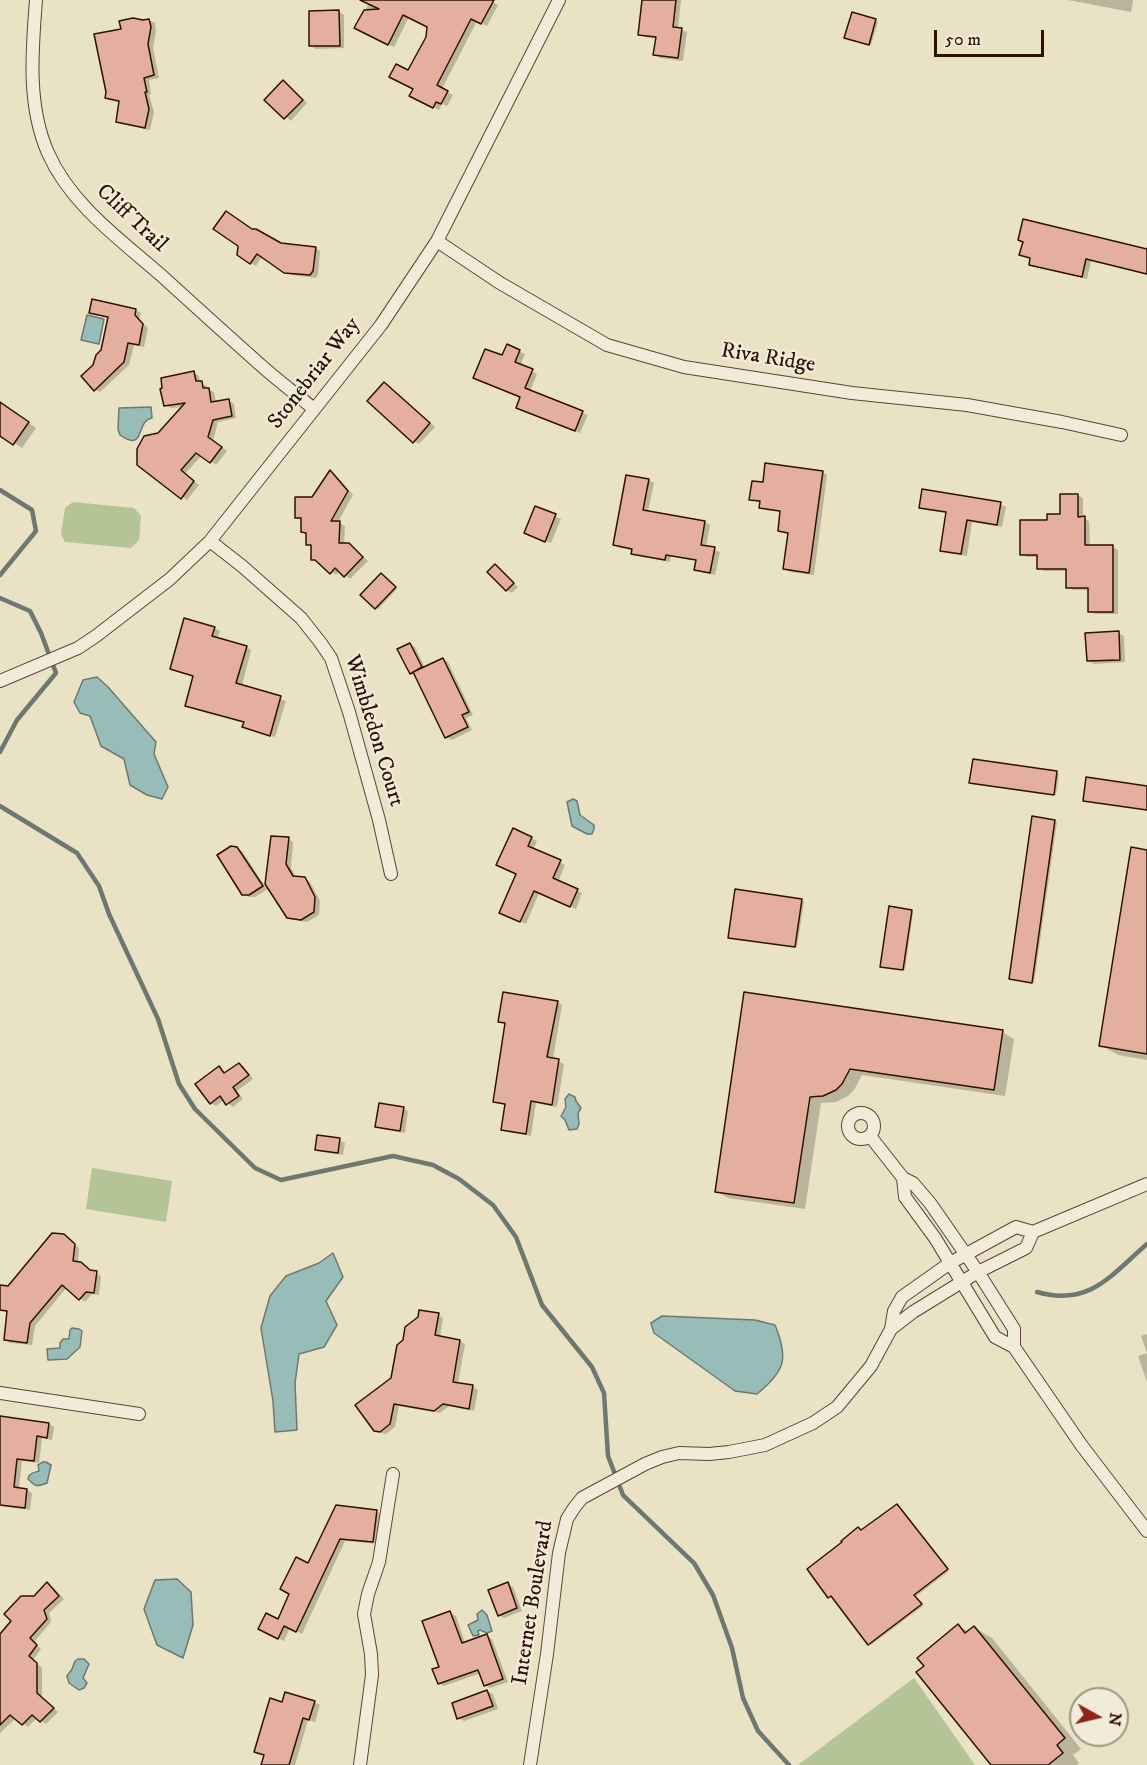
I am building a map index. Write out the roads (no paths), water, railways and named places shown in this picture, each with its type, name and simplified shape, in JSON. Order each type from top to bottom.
[{"type":"street","name":"Cliff Trail","points":[[36,0],[33,96],[48,153],[63,180],[80,203],[265,369],[314,409]]},
{"type":"street","name":"Stonebriar Way","points":[[0,681],[78,648],[96,636],[170,579],[210,541],[381,325],[437,242],[559,0]]},
{"type":"street","name":"Riva Ridge","points":[[437,242],[500,283],[607,345],[684,367],[852,393],[967,405],[1121,435]]},
{"type":"street","name":"Wimbledon Court","points":[[210,541],[301,618],[331,658],[349,712],[379,820],[391,874]]},
{"type":"street","points":[[870,1136],[903,1178],[913,1183],[930,1203],[978,1272],[1014,1329],[1014,1347]]},
{"type":"street","points":[[903,1178],[905,1197],[935,1238],[995,1337],[1014,1347],[1082,1446],[1147,1532]]},
{"type":"street","name":"Internet Boulevard","points":[[530,1765],[559,1553],[567,1519],[582,1498],[662,1457],[679,1453],[729,1452],[765,1445],[813,1423],[837,1407],[871,1366],[891,1329],[894,1311],[902,1296],[950,1263],[1017,1227],[1033,1232],[1147,1184]]},
{"type":"street","name":"Internet Boulevard","points":[[891,1329],[978,1272],[1026,1248],[1033,1232]]},
{"type":"street","points":[[0,1393],[138,1414]]},
{"type":"street","points":[[360,1765],[372,1675],[364,1614],[379,1562],[393,1474]]},
{"type":"water","points":[[87,315],[104,319],[99,344],[81,340]]},
{"type":"water","points":[[151,407],[152,418],[143,424],[137,438],[128,440],[120,435],[119,408]]},
{"type":"water","points":[[97,677],[156,742],[154,754],[168,787],[162,799],[147,795],[130,785],[124,759],[101,746],[90,716],[80,713],[74,702],[83,680]]},
{"type":"water","points":[[573,799],[577,801],[580,815],[594,825],[592,834],[587,834],[572,826],[567,802]]},
{"type":"water","points":[[569,1094],[575,1097],[581,1108],[578,1113],[577,1129],[569,1130],[561,1116],[566,1107],[565,1099]]},
{"type":"water","points":[[333,1253],[343,1277],[326,1301],[337,1325],[324,1347],[299,1354],[295,1383],[297,1430],[275,1432],[273,1401],[261,1328],[270,1296],[286,1276],[319,1263]]},
{"type":"water","points":[[662,1316],[755,1320],[775,1325],[783,1356],[779,1371],[757,1394],[735,1391],[654,1333],[651,1323]]},
{"type":"water","points":[[72,1328],[82,1331],[80,1347],[67,1359],[48,1360],[47,1349],[60,1348],[63,1339],[69,1339]]},
{"type":"water","points":[[43,1462],[51,1465],[47,1483],[36,1486],[28,1479],[39,1471],[38,1465]]},
{"type":"water","points":[[177,1579],[191,1592],[193,1625],[183,1658],[157,1645],[144,1609],[155,1580]]},
{"type":"water","points":[[482,1610],[487,1615],[492,1631],[487,1633],[480,1630],[479,1635],[473,1636],[468,1625],[478,1620],[477,1614]]},
{"type":"water","points":[[78,1659],[84,1659],[89,1664],[83,1678],[87,1683],[79,1690],[69,1683],[67,1676]]},
{"type":"waterway","points":[[0,490],[32,510],[36,531],[0,575]]},
{"type":"waterway","points":[[0,598],[30,611],[56,673],[17,720],[0,752]]},
{"type":"waterway","points":[[0,806],[77,853],[99,886],[109,914],[158,1019],[179,1084],[195,1109],[255,1168],[281,1180],[393,1156],[433,1165],[459,1179],[493,1205],[516,1237],[542,1305],[592,1367],[604,1393],[608,1456],[623,1495],[694,1563],[713,1595],[732,1648],[743,1698],[758,1731],[789,1765]]},
{"type":"waterway","points":[[1037,1292],[1055,1296],[1086,1292],[1110,1277],[1147,1244]]}]
